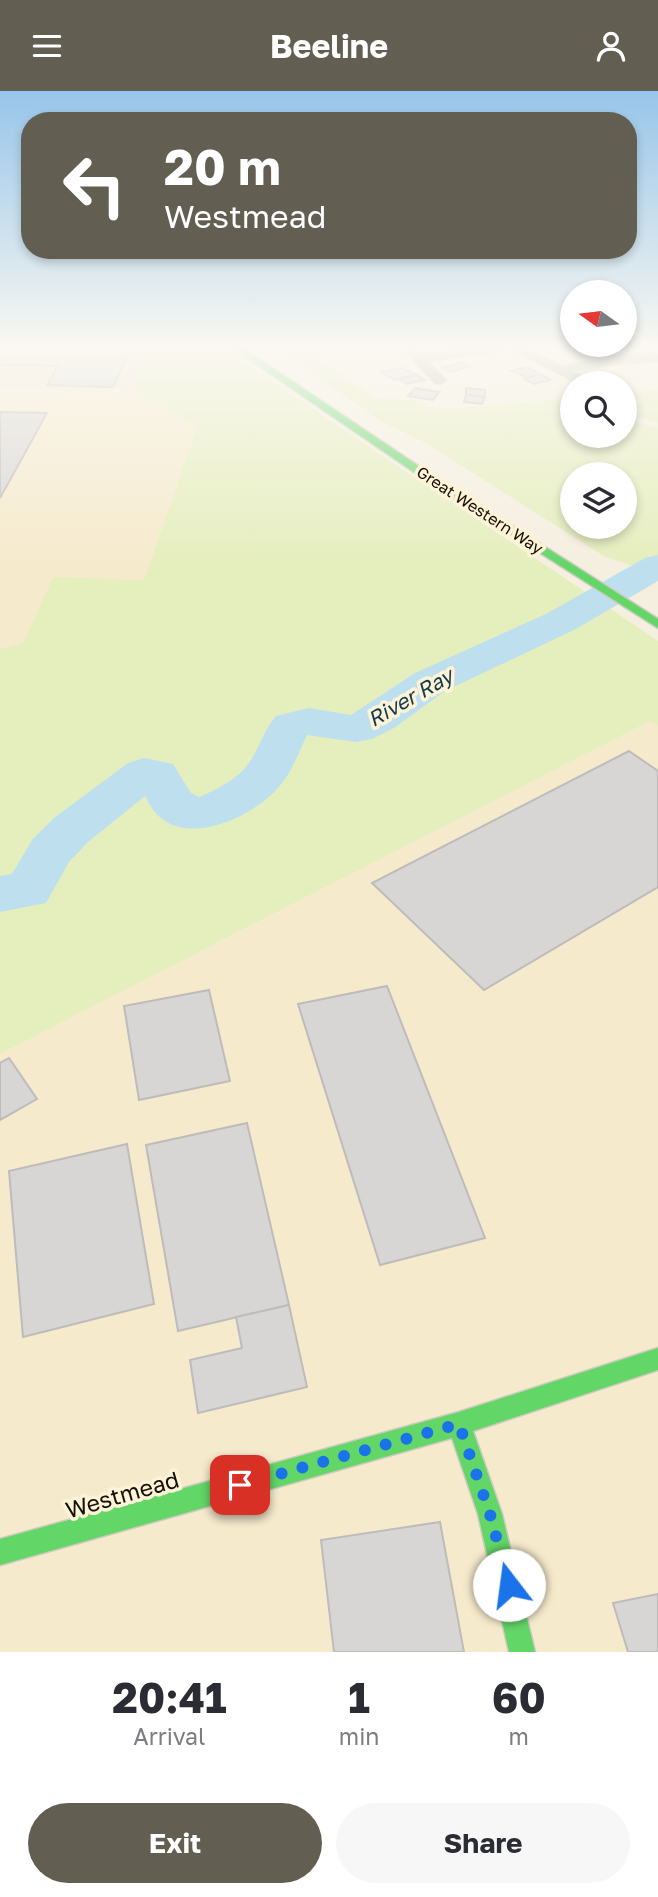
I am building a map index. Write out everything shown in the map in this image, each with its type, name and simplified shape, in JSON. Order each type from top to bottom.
[{"type":"main road","name":"Great Western Way","points":[[343,420],[658,624]]},
{"type":"main road","name":"Great Western Way","points":[[372,420],[430,458]]},
{"type":"main road","name":"Westmead","points":[[0,1552],[459,1424],[658,1359]]},
{"type":"main road","points":[[459,1424],[490,1514],[522,1652]]},
{"type":"shaded area","points":[[0,420],[185,420],[197,427],[144,580],[53,577],[23,643],[0,649]]},
{"type":"shaded area","points":[[658,717],[658,1652],[0,1652],[0,1054]]},
{"type":"green space","points":[[185,420],[329,420],[658,641],[658,726],[650,721],[0,1054],[0,649],[23,643],[53,577],[144,580],[197,427]]},
{"type":"green space","points":[[380,420],[560,420],[560,448],[637,448],[637,422],[658,428],[658,559],[641,569],[604,556],[577,539],[637,539],[637,462],[560,462],[560,528],[424,442]]},
{"type":"building","points":[[0,420],[43,420],[0,498]]},
{"type":"building","points":[[629,751],[658,771],[658,887],[484,990],[372,883]]},
{"type":"building","points":[[387,986],[485,1238],[380,1265],[298,1004]]},
{"type":"building","points":[[209,990],[230,1081],[139,1100],[124,1006]]},
{"type":"building","points":[[9,1058],[37,1099],[0,1120],[0,1063]]},
{"type":"building","points":[[247,1123],[289,1305],[178,1331],[146,1145]]},
{"type":"building","points":[[127,1144],[154,1304],[23,1337],[9,1171]]},
{"type":"building","points":[[289,1305],[307,1387],[198,1413],[190,1360],[242,1348],[236,1317]]},
{"type":"building","points":[[440,1522],[464,1652],[334,1652],[321,1540]]},
{"type":"building","points":[[658,1594],[658,1652],[628,1652],[613,1603]]},
{"type":"waterway","name":"River Ray","points":[[0,894],[28,890],[50,852],[71,830],[144,773],[157,774],[174,804],[186,812],[198,813],[224,805],[249,789],[266,773],[292,725],[309,721],[356,729],[378,719],[430,682],[560,622],[658,566]]},
{"type":"traffic: fast","points":[[343,420],[658,624]]},
{"type":"traffic: fast","points":[[522,1652],[490,1514],[459,1424],[658,1359]]},
{"type":"traffic: fast","points":[[0,1552],[459,1424]]},
{"type":"route","points":[[240,1485],[459,1424],[490,1514],[509,1585]]}]
